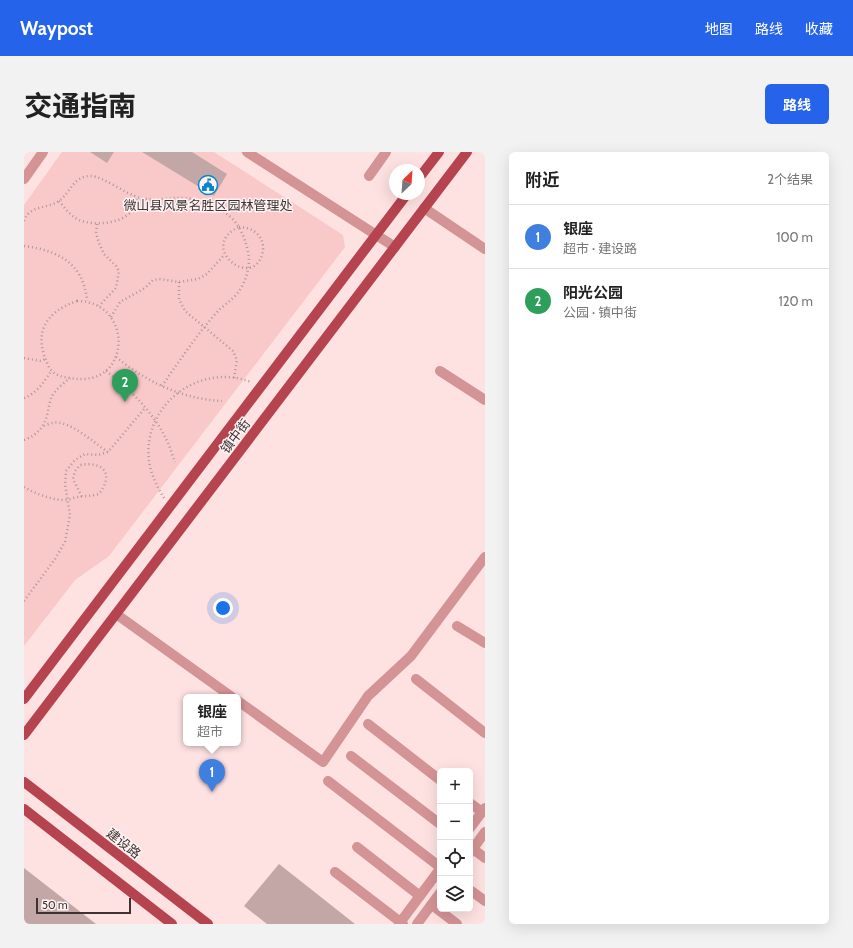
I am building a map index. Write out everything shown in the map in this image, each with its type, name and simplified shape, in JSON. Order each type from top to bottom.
[{"type":"main road","points":[[425,170],[439,152]]},
{"type":"main road","name":"镇中街","points":[[24,735],[467,152]]},
{"type":"main road","name":"镇中街","points":[[24,699],[402,200]]},
{"type":"main road","name":"建设路","points":[[24,782],[208,924]]},
{"type":"main road","points":[[24,809],[172,924]]},
{"type":"street","points":[[24,179],[43,152]]},
{"type":"street","points":[[247,152],[395,246]]},
{"type":"street","points":[[369,176],[386,152]]},
{"type":"street","points":[[424,208],[485,249]]},
{"type":"street","points":[[440,371],[485,400]]},
{"type":"street","points":[[241,703],[323,762],[368,696],[411,656],[485,557]]},
{"type":"street","points":[[116,614],[228,694]]},
{"type":"street","points":[[457,626],[485,644]]},
{"type":"street","points":[[416,679],[485,733]]},
{"type":"street","points":[[368,724],[437,778]]},
{"type":"street","points":[[351,756],[437,822]]},
{"type":"street","points":[[328,781],[437,866]]},
{"type":"street","points":[[472,804],[483,810],[473,824]]},
{"type":"street","points":[[473,848],[485,832]]},
{"type":"street","points":[[357,847],[420,896]]},
{"type":"street","points":[[473,852],[485,858]]},
{"type":"street","points":[[335,872],[401,923],[437,872]]},
{"type":"street","points":[[473,892],[485,902]]},
{"type":"street","points":[[418,924],[437,897]]},
{"type":"street","points":[[432,904],[457,924]]},
{"type":"path","points":[[24,221],[31,210],[59,201],[75,182],[85,177],[92,176],[138,197],[152,200],[179,198],[199,200],[235,221],[248,248],[247,276],[238,293],[218,311],[204,328],[162,386]]},
{"type":"path","points":[[59,201],[68,213],[78,219],[97,224],[126,216],[132,212],[138,197]]},
{"type":"path","points":[[97,224],[96,233],[104,254],[119,271],[116,288],[99,306]]},
{"type":"path","points":[[239,227],[253,230],[259,235],[263,246],[262,256],[256,265],[248,268],[233,263],[224,255],[223,251],[226,238],[230,233],[239,227]]},
{"type":"path","points":[[24,246],[48,250],[70,263],[84,283],[87,301]]},
{"type":"path","points":[[111,318],[120,302],[145,288],[153,280],[159,279],[179,282],[203,277],[224,255]]},
{"type":"path","points":[[179,282],[178,290],[181,305],[185,311],[233,351],[237,360],[234,378]]},
{"type":"path","points":[[76,300],[87,301],[99,306],[106,311],[111,318],[118,337],[116,357],[106,371],[92,379],[61,377],[51,371],[42,350],[42,339],[49,317],[56,310],[66,304],[76,300]]},
{"type":"path","points":[[116,357],[131,369],[178,393],[195,398],[222,401]]},
{"type":"path","points":[[24,358],[41,361],[45,359]]},
{"type":"path","points":[[24,398],[35,392],[51,371]]},
{"type":"path","points":[[106,371],[129,390],[155,421],[166,439],[175,462]]},
{"type":"path","points":[[24,440],[33,437],[39,432],[43,426],[52,396],[62,384],[70,378]]},
{"type":"path","points":[[170,506],[151,471],[149,461],[150,442],[155,421],[164,407],[178,393],[189,385],[207,378],[234,378],[261,386]]},
{"type":"path","points":[[24,601],[55,559],[65,542],[70,515],[65,484],[66,471],[75,460],[85,454],[108,452],[145,408]]},
{"type":"path","points":[[43,426],[53,422],[62,423],[80,432],[108,452]]},
{"type":"path","points":[[24,487],[34,493],[56,499],[67,500],[99,494],[105,486],[106,475],[102,468],[95,464],[80,465],[75,471],[73,479],[82,497]]},
{"type":"shaded area","points":[[62,152],[214,152],[343,235],[345,247],[109,556],[75,580],[24,646],[24,205]]},
{"type":"building","points":[[90,152],[114,152],[107,163]]},
{"type":"building","name":"微山县风景名胜区园林管理处","points":[[142,152],[192,152],[227,174],[214,196]]},
{"type":"building","points":[[279,864],[355,924],[267,924],[244,906]]},
{"type":"building","points":[[24,868],[96,924],[24,924]]},
{"type":"place","name":"微山县风景名胜区园林管理处","points":[[208,185]]},
{"type":"place","name":"阳光公园","points":[[125,402]]},
{"type":"place","name":"银座","points":[[212,792]]}]
